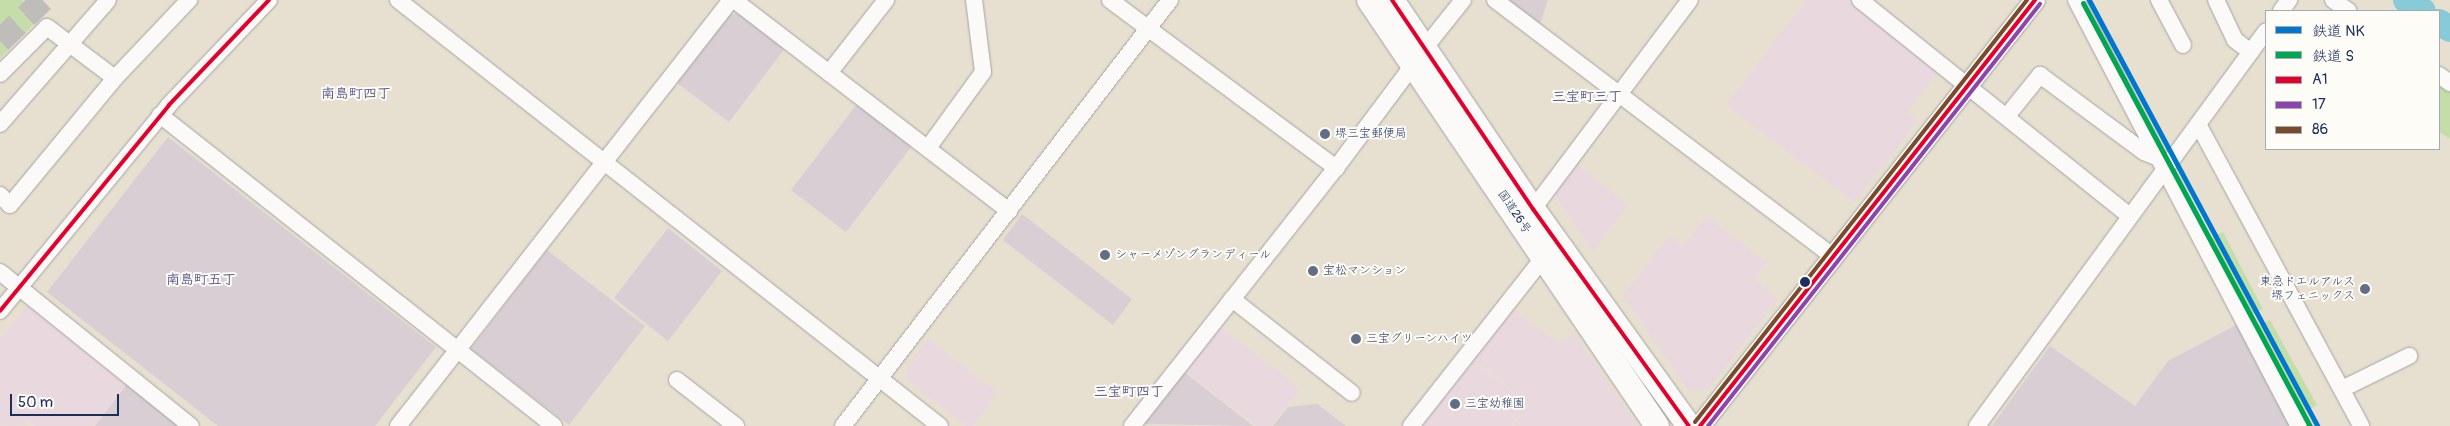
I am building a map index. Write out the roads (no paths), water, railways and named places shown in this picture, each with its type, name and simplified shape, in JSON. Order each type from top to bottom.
[{"type":"highway","name":"国道26号","points":[[1369,0],[1418,57],[1533,209],[1689,426]]},
{"type":"highway","name":"国道26号","points":[[1392,0],[1418,57],[1544,256],[1657,426]]},
{"type":"main road","points":[[1700,426],[2035,0]]},
{"type":"street","points":[[0,124],[68,43],[108,0]]},
{"type":"street","points":[[0,195],[10,205],[115,78],[189,0]]},
{"type":"street","points":[[0,311],[160,115],[269,0]]},
{"type":"street","points":[[398,0],[607,162],[940,426]]},
{"type":"street","points":[[398,426],[456,350],[607,162],[732,0],[829,72],[1008,211]]},
{"type":"street","points":[[829,72],[886,0]]},
{"type":"street","points":[[928,148],[983,72],[974,0]]},
{"type":"street","points":[[1110,0],[1336,168]]},
{"type":"street","points":[[843,426],[1170,0]]},
{"type":"street","points":[[1132,426],[1336,168],[1418,57],[1463,0]]},
{"type":"street","points":[[1494,0],[1833,257]]},
{"type":"street","points":[[1533,209],[1690,0]]},
{"type":"street","points":[[1860,0],[2130,216]]},
{"type":"street","points":[[2076,0],[2299,426]]},
{"type":"street","points":[[2159,0],[2182,45]]},
{"type":"street","points":[[2216,0],[2235,40],[2251,52]]},
{"type":"street","points":[[0,74],[47,27],[115,78]]},
{"type":"street","points":[[1977,426],[2130,216],[2161,164],[2198,124],[2265,32]]},
{"type":"street","points":[[2007,116],[2040,75],[2161,164]]},
{"type":"street","points":[[2440,76],[2450,84]]},
{"type":"street","points":[[160,115],[554,426]]},
{"type":"street","points":[[2198,124],[2361,426]]},
{"type":"street","points":[[1412,426],[1544,256]]},
{"type":"street","points":[[0,272],[191,426]]},
{"type":"street","points":[[1232,299],[1298,360],[1352,393]]},
{"type":"street","points":[[2342,389],[2409,356]]},
{"type":"street","points":[[677,380],[730,424]]},
{"type":"waterway","points":[[2406,0],[2421,10]]},
{"type":"waterway","points":[[2440,23],[2450,29]]},
{"type":"tunnel","points":[[0,41],[43,0]]},
{"type":"rail line","name":"NK","points":[[2089,0],[2317,426]]},
{"type":"rail line","name":"S","points":[[2083,3],[2310,426]]},
{"type":"place","name":"堺三宝郵便局","points":[[1325,134]]},
{"type":"place","name":"シャーメゾングランディール","points":[[1105,255]]},
{"type":"place","name":"宝松マンション","points":[[1313,271]]},
{"type":"place","name":"東急ドエルアルス 堺フェニックス","points":[[2365,289]]},
{"type":"place","name":"三宝グリーンハイツ","points":[[1356,339]]},
{"type":"place","name":"三宝幼稚園","points":[[1455,404]]},
{"type":"district","name":"南島町四丁","points":[[356,94]]},
{"type":"district","name":"三宝町三丁","points":[[1587,97]]},
{"type":"district","name":"南島町五丁","points":[[201,280]]},
{"type":"district","name":"三宝町四丁","points":[[1129,392]]}]
